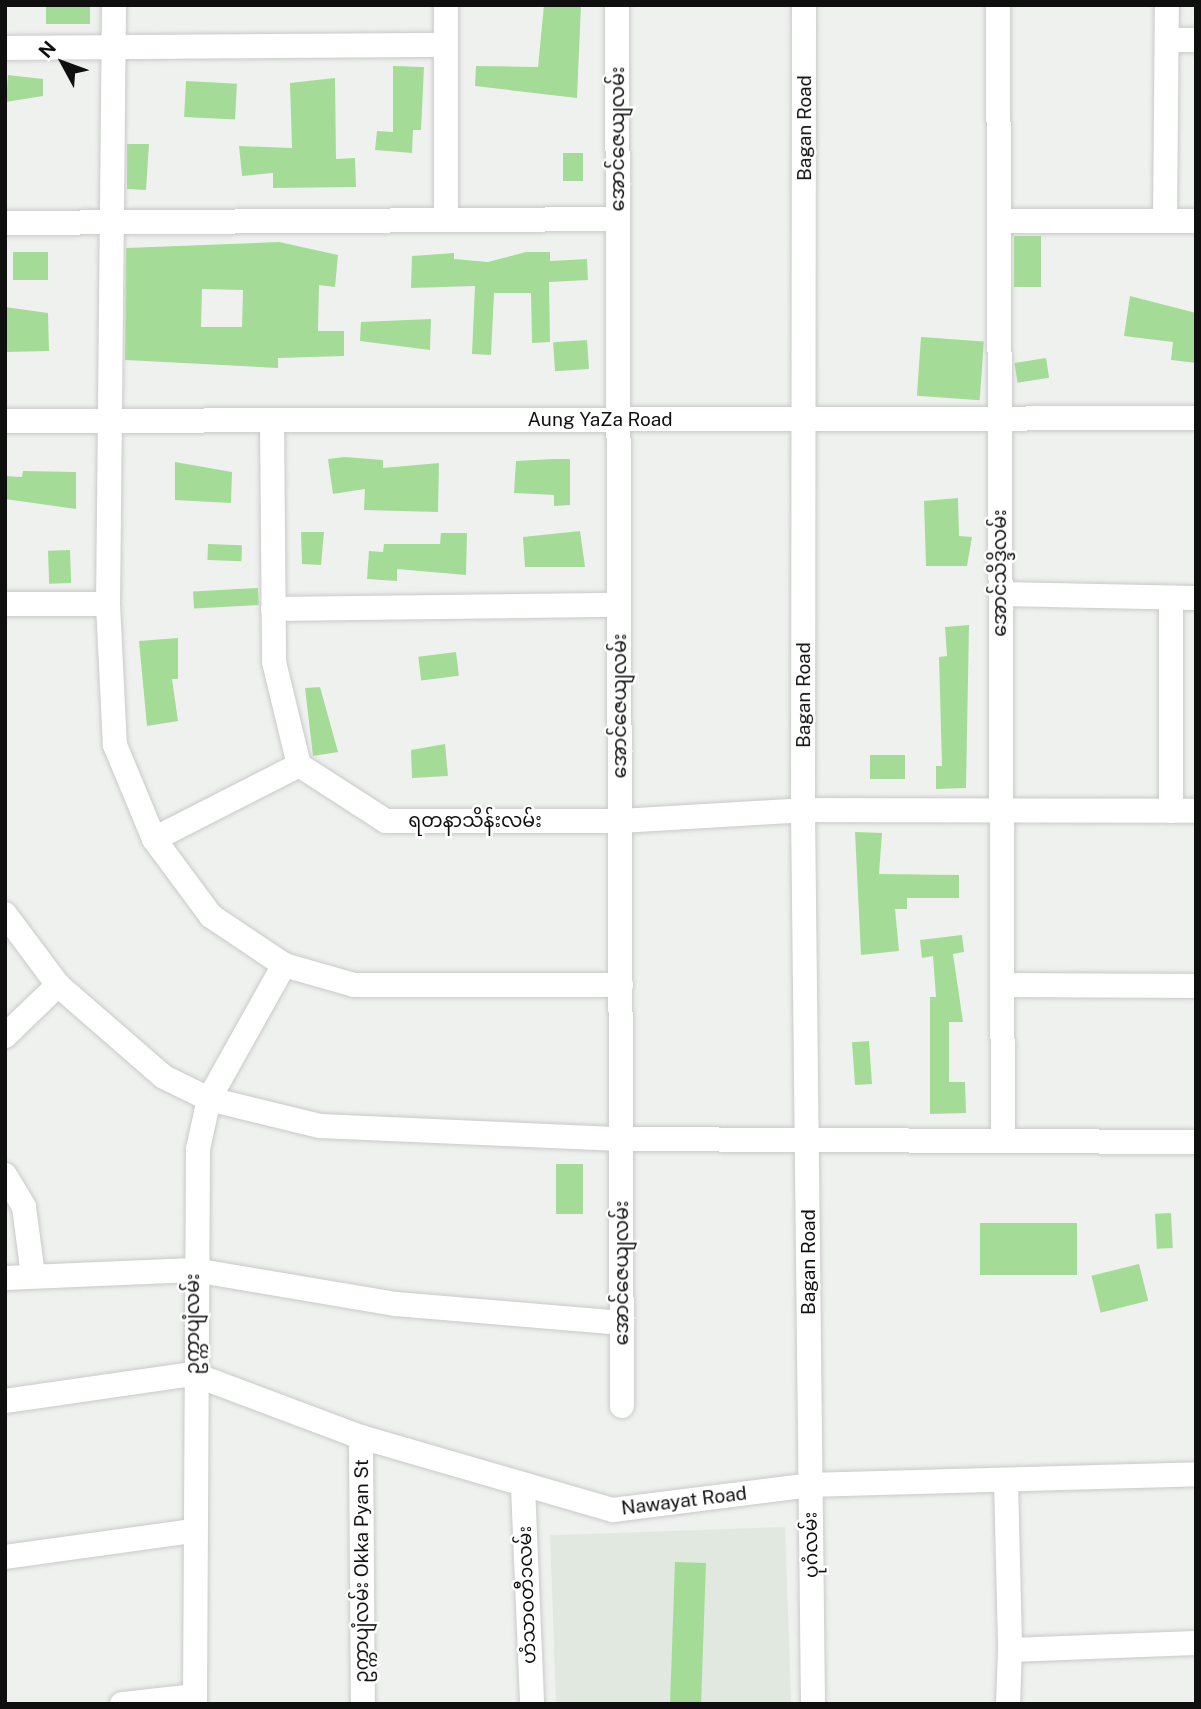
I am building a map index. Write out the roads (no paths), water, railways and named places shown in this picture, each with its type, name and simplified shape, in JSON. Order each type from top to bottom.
[{"type":"street","points":[[114,5],[113,223],[107,422],[108,604],[115,745],[154,839],[211,916],[284,965],[354,985],[621,985]]},
{"type":"street","points":[[446,5],[446,220]]},
{"type":"street","name":"အောင်ဇေယျလမ်း","points":[[617,5],[622,1406]]},
{"type":"street","name":"Bagan Road","points":[[804,5],[806,419],[803,810],[810,1385]]},
{"type":"street","name":"အောင်သိဒ္ဒိလမ်း","points":[[998,5],[1001,594],[997,809],[1003,985],[1003,1140]]},
{"type":"street","points":[[1165,221],[1167,5]]},
{"type":"street","points":[[1167,40],[1196,40]]},
{"type":"street","points":[[5,48],[446,45]]},
{"type":"street","points":[[5,223],[618,219]]},
{"type":"street","points":[[999,221],[1196,221]]},
{"type":"street","name":"Aung YaZa Road","points":[[5,421],[1196,418]]},
{"type":"street","points":[[154,839],[299,765],[274,662],[272,421]]},
{"type":"street","points":[[1001,594],[1184,598],[1171,811]]},
{"type":"street","points":[[5,604],[108,604]]},
{"type":"street","points":[[273,609],[619,605]]},
{"type":"street","name":"ရတနာသိန်းလမ်း","points":[[299,765],[386,821],[620,821],[803,810],[1196,811]]},
{"type":"street","points":[[5,914],[58,985],[124,1046],[209,1099],[320,1126],[621,1139],[1196,1142]]},
{"type":"street","name":"ဥက္ကာပျံလမ်း","points":[[195,1700],[192,1531],[198,1149],[209,1099],[284,965]]},
{"type":"street","points":[[5,1036],[58,985]]},
{"type":"street","points":[[1003,985],[1196,986]]},
{"type":"street","points":[[5,1175],[24,1207],[33,1275]]},
{"type":"street","points":[[5,1278],[194,1270],[396,1304],[622,1323]]},
{"type":"street","points":[[5,1401],[193,1374]]},
{"type":"street","name":"Nawayat Road","points":[[193,1374],[361,1437],[523,1487],[613,1510],[810,1485],[1196,1474]]},
{"type":"street","name":"ပုဂံလမ်း","points":[[810,1385],[813,1704]]},
{"type":"street","name":"ဥက္ကာပျံလမ်း Okka Pyan St","points":[[361,1437],[363,1704]]},
{"type":"street","points":[[1006,1481],[1010,1650],[1008,1704]]},
{"type":"street","name":"ဟံသာဝတီ၁လမ်း","points":[[523,1487],[532,1704]]},
{"type":"street","points":[[5,1557],[192,1531]]},
{"type":"street","points":[[1010,1650],[1196,1643]]},
{"type":"street","points":[[122,1704],[195,1700]]}]
